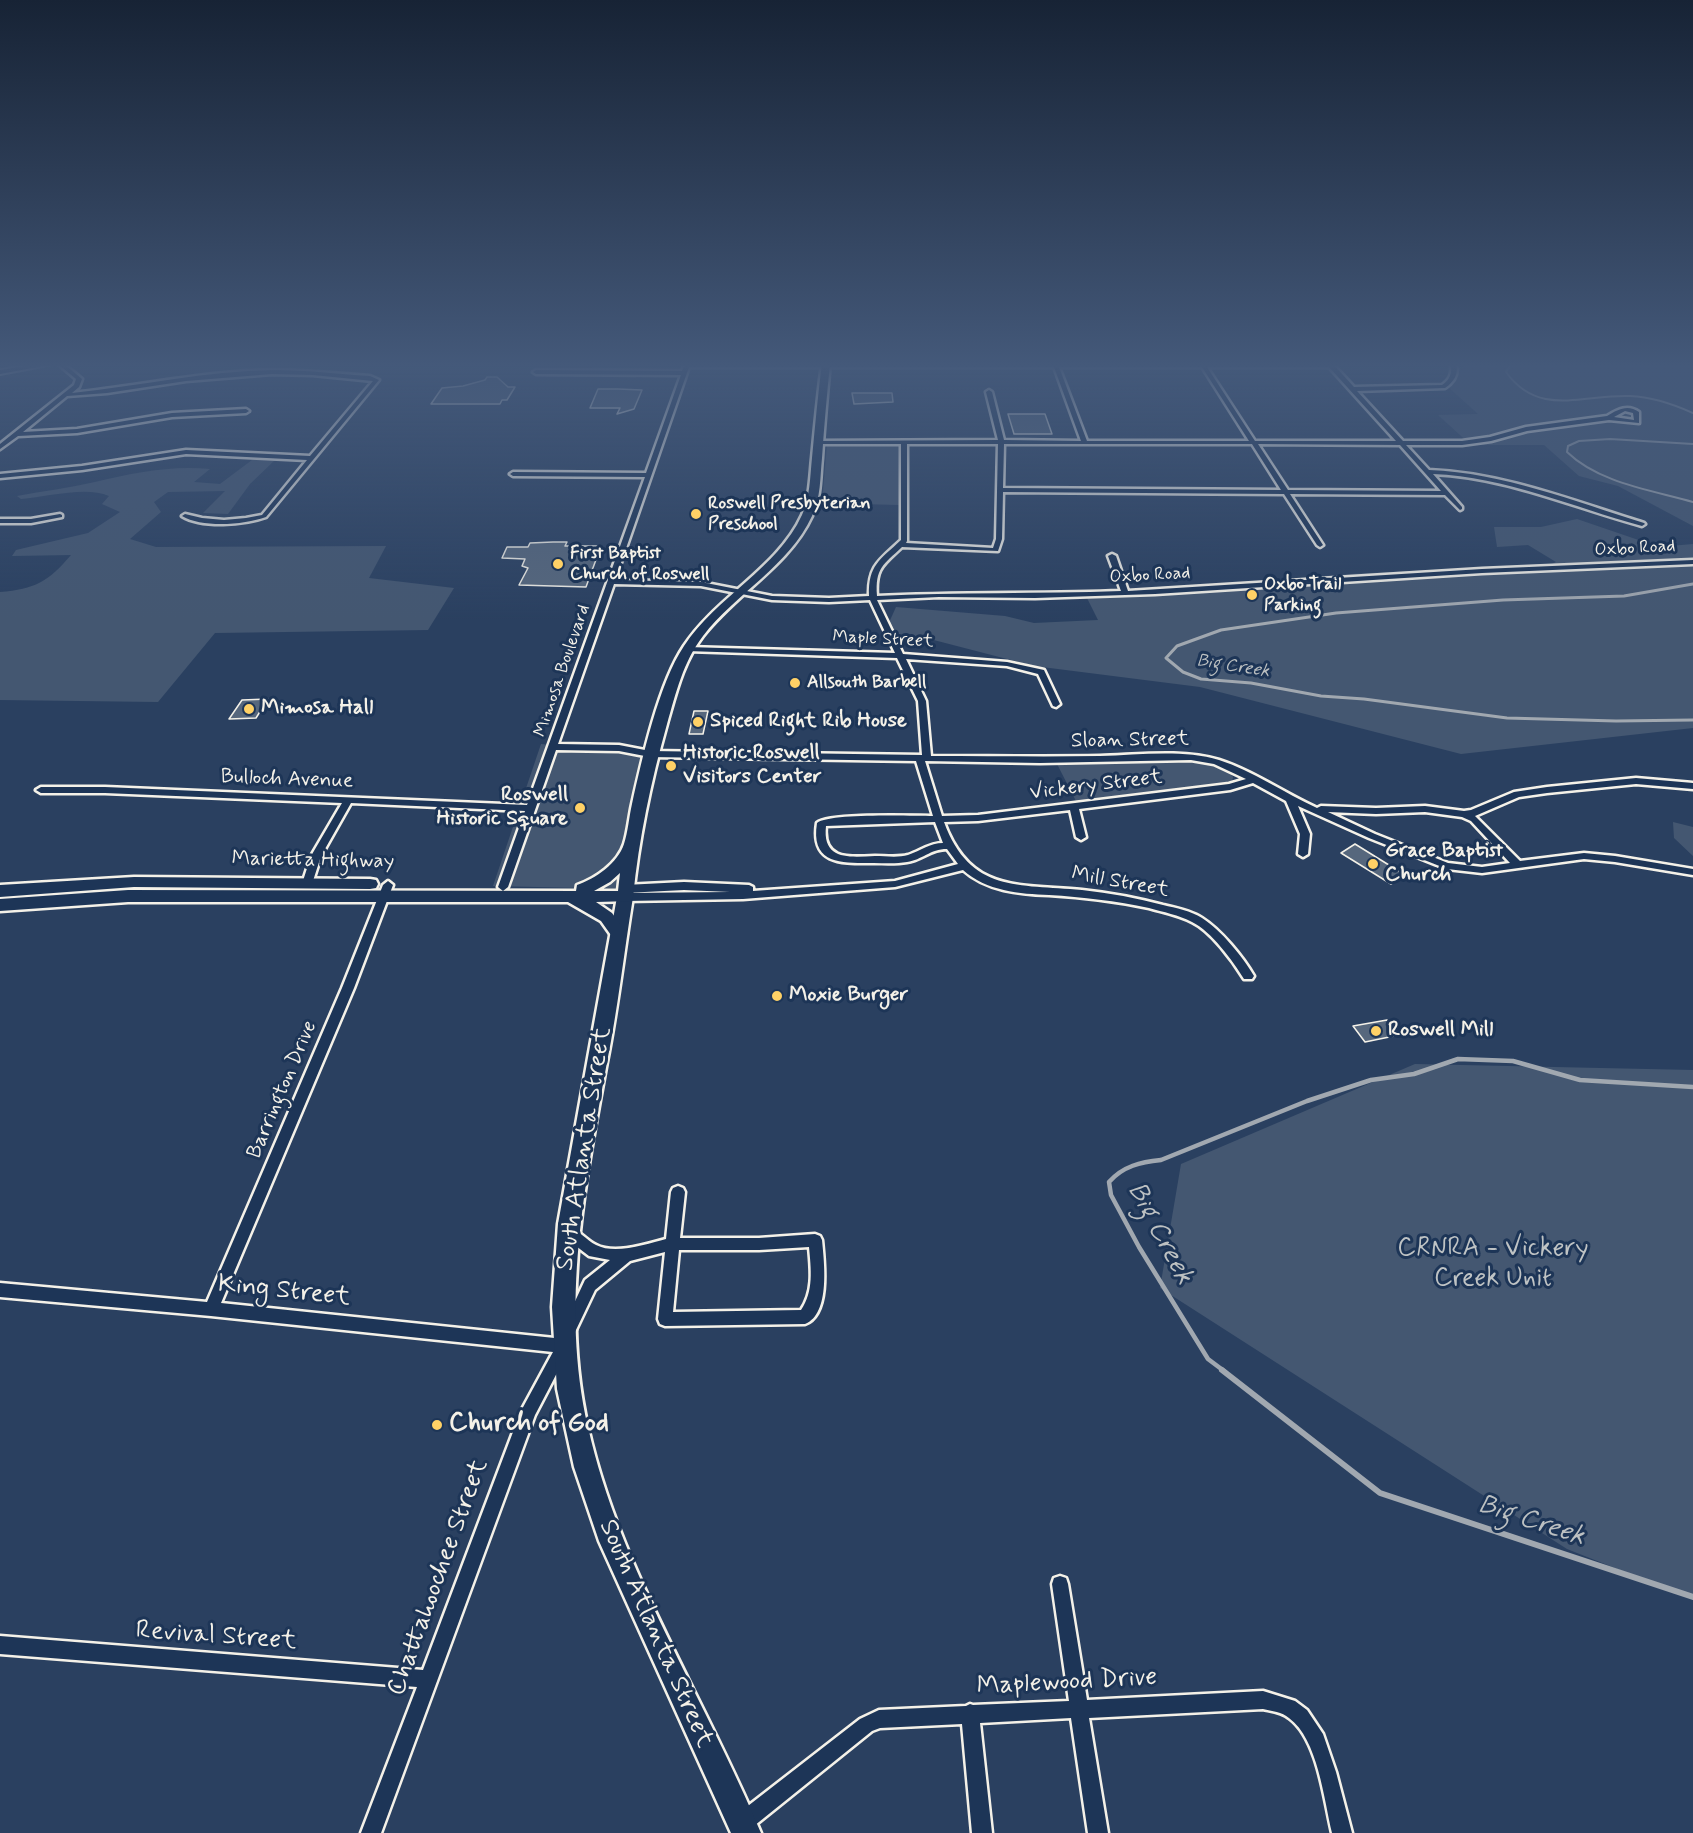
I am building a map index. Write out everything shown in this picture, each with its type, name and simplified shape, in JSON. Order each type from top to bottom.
[{"type":"main road","name":"South Atlanta Street","points":[[744,1828],[606,1530],[594,1496],[576,1430],[564,1343],[564,1279],[568,1232],[619,934],[639,798],[674,674],[687,649],[712,617],[788,545],[806,517],[813,495],[818,449]]},
{"type":"main road","points":[[583,889],[600,882],[620,863],[631,846]]},
{"type":"main road","name":"Marietta Highway","points":[[0,891],[102,883],[307,884],[386,890],[548,896],[625,893]]},
{"type":"main road","name":"Marietta Highway","points":[[0,905],[128,896],[503,886],[625,893]]},
{"type":"main road","points":[[548,896],[588,905],[607,916],[619,934]]},
{"type":"street","points":[[185,516],[203,520],[248,520],[264,516],[321,449]]},
{"type":"street","name":"Mimosa Boulevard","points":[[503,886],[658,449]]},
{"type":"street","points":[[873,598],[872,580],[877,567],[902,544],[904,449]]},
{"type":"street","points":[[902,544],[996,550],[999,543],[1001,449]]},
{"type":"street","points":[[1259,449],[1320,545]]},
{"type":"street","points":[[1406,449],[1460,508]]},
{"type":"street","points":[[0,476],[82,468],[186,452],[313,458]]},
{"type":"street","points":[[1427,472],[1458,472],[1486,477],[1642,524]]},
{"type":"street","points":[[513,474],[648,475]]},
{"type":"street","points":[[1001,490],[1446,493]]},
{"type":"street","points":[[0,521],[31,521],[60,516]]},
{"type":"street","points":[[1112,556],[1125,593]]},
{"type":"street","name":"Oxbo Road","points":[[610,582],[701,584],[793,600],[1125,593],[1482,571],[1693,562]]},
{"type":"street","name":"Mill Street","points":[[873,598],[922,701],[924,758],[940,818],[951,846],[965,866],[998,886],[1085,894],[1196,919],[1241,965],[1248,976]]},
{"type":"street","name":"Maple Street","points":[[687,649],[901,656],[1007,664],[1041,672],[1056,704]]},
{"type":"street","name":"Sloan Street","points":[[552,747],[619,748],[650,754],[924,758],[1080,760],[1178,756],[1216,762],[1255,778],[1290,799],[1372,836],[1447,866],[1472,870],[1584,856],[1693,872]]},
{"type":"street","name":"Vickery Street","points":[[951,846],[936,846],[907,859],[842,860],[832,856],[822,845],[819,837],[822,823],[978,818],[1230,787],[1255,778]]},
{"type":"street","points":[[1315,809],[1376,811],[1425,809],[1464,814],[1473,813],[1517,794],[1547,790],[1636,781],[1693,786]]},
{"type":"street","name":"Bulloch Avenue","points":[[41,790],[530,808]]},
{"type":"street","points":[[1290,799],[1305,834],[1304,854]]},
{"type":"street","points":[[307,884],[316,856],[348,800]]},
{"type":"street","points":[[1074,806],[1081,837]]},
{"type":"street","points":[[1464,814],[1473,819],[1518,866]]},
{"type":"street","points":[[625,893],[716,897],[895,884],[965,866]]},
{"type":"street","name":"Barrington Drive","points":[[210,1309],[348,988],[386,890]]},
{"type":"street","points":[[568,1232],[594,1252],[626,1256],[673,1244],[759,1244],[815,1240],[818,1289],[815,1304],[805,1317],[664,1319],[673,1244],[678,1192]]},
{"type":"street","name":"Chattahoochee Street","points":[[371,1833],[529,1411],[564,1343],[590,1285],[626,1256]]},
{"type":"street","name":"King Street","points":[[0,1290],[564,1343]]},
{"type":"street","points":[[1060,1584],[1098,1833]]},
{"type":"street","name":"Revival Street","points":[[0,1645],[429,1679]]},
{"type":"street","name":"Maplewood Drive","points":[[744,1828],[866,1725],[894,1717],[1263,1700],[1282,1704],[1300,1714],[1310,1729],[1318,1746],[1342,1833]]},
{"type":"street","points":[[970,1713],[982,1833]]},
{"type":"green space","points":[[827,449],[901,449],[899,505],[822,503]]},
{"type":"green space","points":[[1548,449],[1693,449],[1693,526],[1618,486],[1579,476]]},
{"type":"green space","points":[[276,459],[250,484],[228,514],[203,513],[225,491],[168,492],[154,502],[161,512],[130,539],[156,547],[386,546],[369,578],[454,588],[428,630],[215,633],[158,702],[0,700],[0,592],[23,589],[48,578],[71,555],[12,556],[16,550],[88,533],[120,512],[102,504],[109,496],[100,493],[78,492],[21,499],[17,496],[138,473],[181,468],[210,469],[194,482],[220,484],[252,460]]},
{"type":"green space","points":[[1577,519],[1659,547],[1693,544],[1693,728],[1461,754],[1200,687],[1034,666],[926,638],[883,636],[896,607],[1005,616],[1034,623],[1098,620],[1085,594],[1351,574],[1552,564],[1556,562],[1528,545],[1497,547],[1494,527],[1541,527]]},
{"type":"green space","points":[[541,744],[650,754],[625,889],[493,886]]},
{"type":"green space","points":[[1170,760],[1204,763],[1222,768],[1233,777],[1232,782],[1226,785],[1077,803],[1057,764]]},
{"type":"green space","points":[[1673,822],[1693,827],[1693,856],[1674,838]]},
{"type":"green space","name":"CRNRA - Vickery Creek Unit","points":[[1415,1064],[1693,1070],[1693,1599],[1567,1549],[1160,1288],[1181,1164]]},
{"type":"building","name":"First Baptist Church of Roswell","points":[[567,542],[565,546],[601,546],[586,587],[519,585],[528,568],[522,566],[525,559],[502,558],[507,547],[528,547],[530,543]]},
{"type":"building","name":"Mimosa Hall","points":[[268,699],[256,718],[229,719],[242,700]]},
{"type":"building","name":"Spiced Right Rib House","points":[[694,711],[708,711],[703,734],[689,734]]},
{"type":"building","name":"Grace Baptist Church","points":[[1355,844],[1405,875],[1391,884],[1341,853]]},
{"type":"building","name":"Roswell Mill","points":[[1387,1020],[1399,1035],[1365,1042],[1353,1026]]},
{"type":"waterway","points":[[1568,449],[1567,452],[1580,463],[1610,478],[1693,502]]},
{"type":"waterway","name":"Big Creek","points":[[1693,584],[1624,596],[1503,600],[1336,613],[1221,630],[1177,646],[1166,658],[1183,672],[1201,679],[1251,683],[1321,696],[1364,699],[1507,718],[1616,721],[1693,720]]},
{"type":"waterway","name":"Big Creek","points":[[1224,1371],[1208,1359],[1139,1247],[1111,1195],[1109,1182],[1120,1172],[1139,1164],[1161,1160],[1307,1101],[1371,1080],[1414,1074],[1458,1059],[1513,1061],[1580,1080],[1693,1087]]},
{"type":"waterway","name":"Big Creek","points":[[1222,1370],[1380,1493],[1693,1597]]},
{"type":"place","name":"Roswell Presbyterian Preschool","points":[[696,514]]},
{"type":"place","name":"First Baptist Church of Roswell","points":[[558,564]]},
{"type":"place","name":"Oxbo Trail Parking","points":[[1252,595]]},
{"type":"place","name":"Allsouth Barbell","points":[[795,683]]},
{"type":"place","name":"Mimosa Hall","points":[[249,709]]},
{"type":"place","name":"Spiced Right Rib House","points":[[698,722]]},
{"type":"place","name":"Historic Roswell Visitors Center","points":[[671,766]]},
{"type":"place","name":"Roswell Historic Square","points":[[580,808]]},
{"type":"place","name":"Grace Baptist Church","points":[[1373,864]]},
{"type":"place","name":"Moxie Burger","points":[[777,996]]},
{"type":"place","name":"Roswell Mill","points":[[1376,1031]]},
{"type":"place","name":"Church of God","points":[[437,1425]]}]
